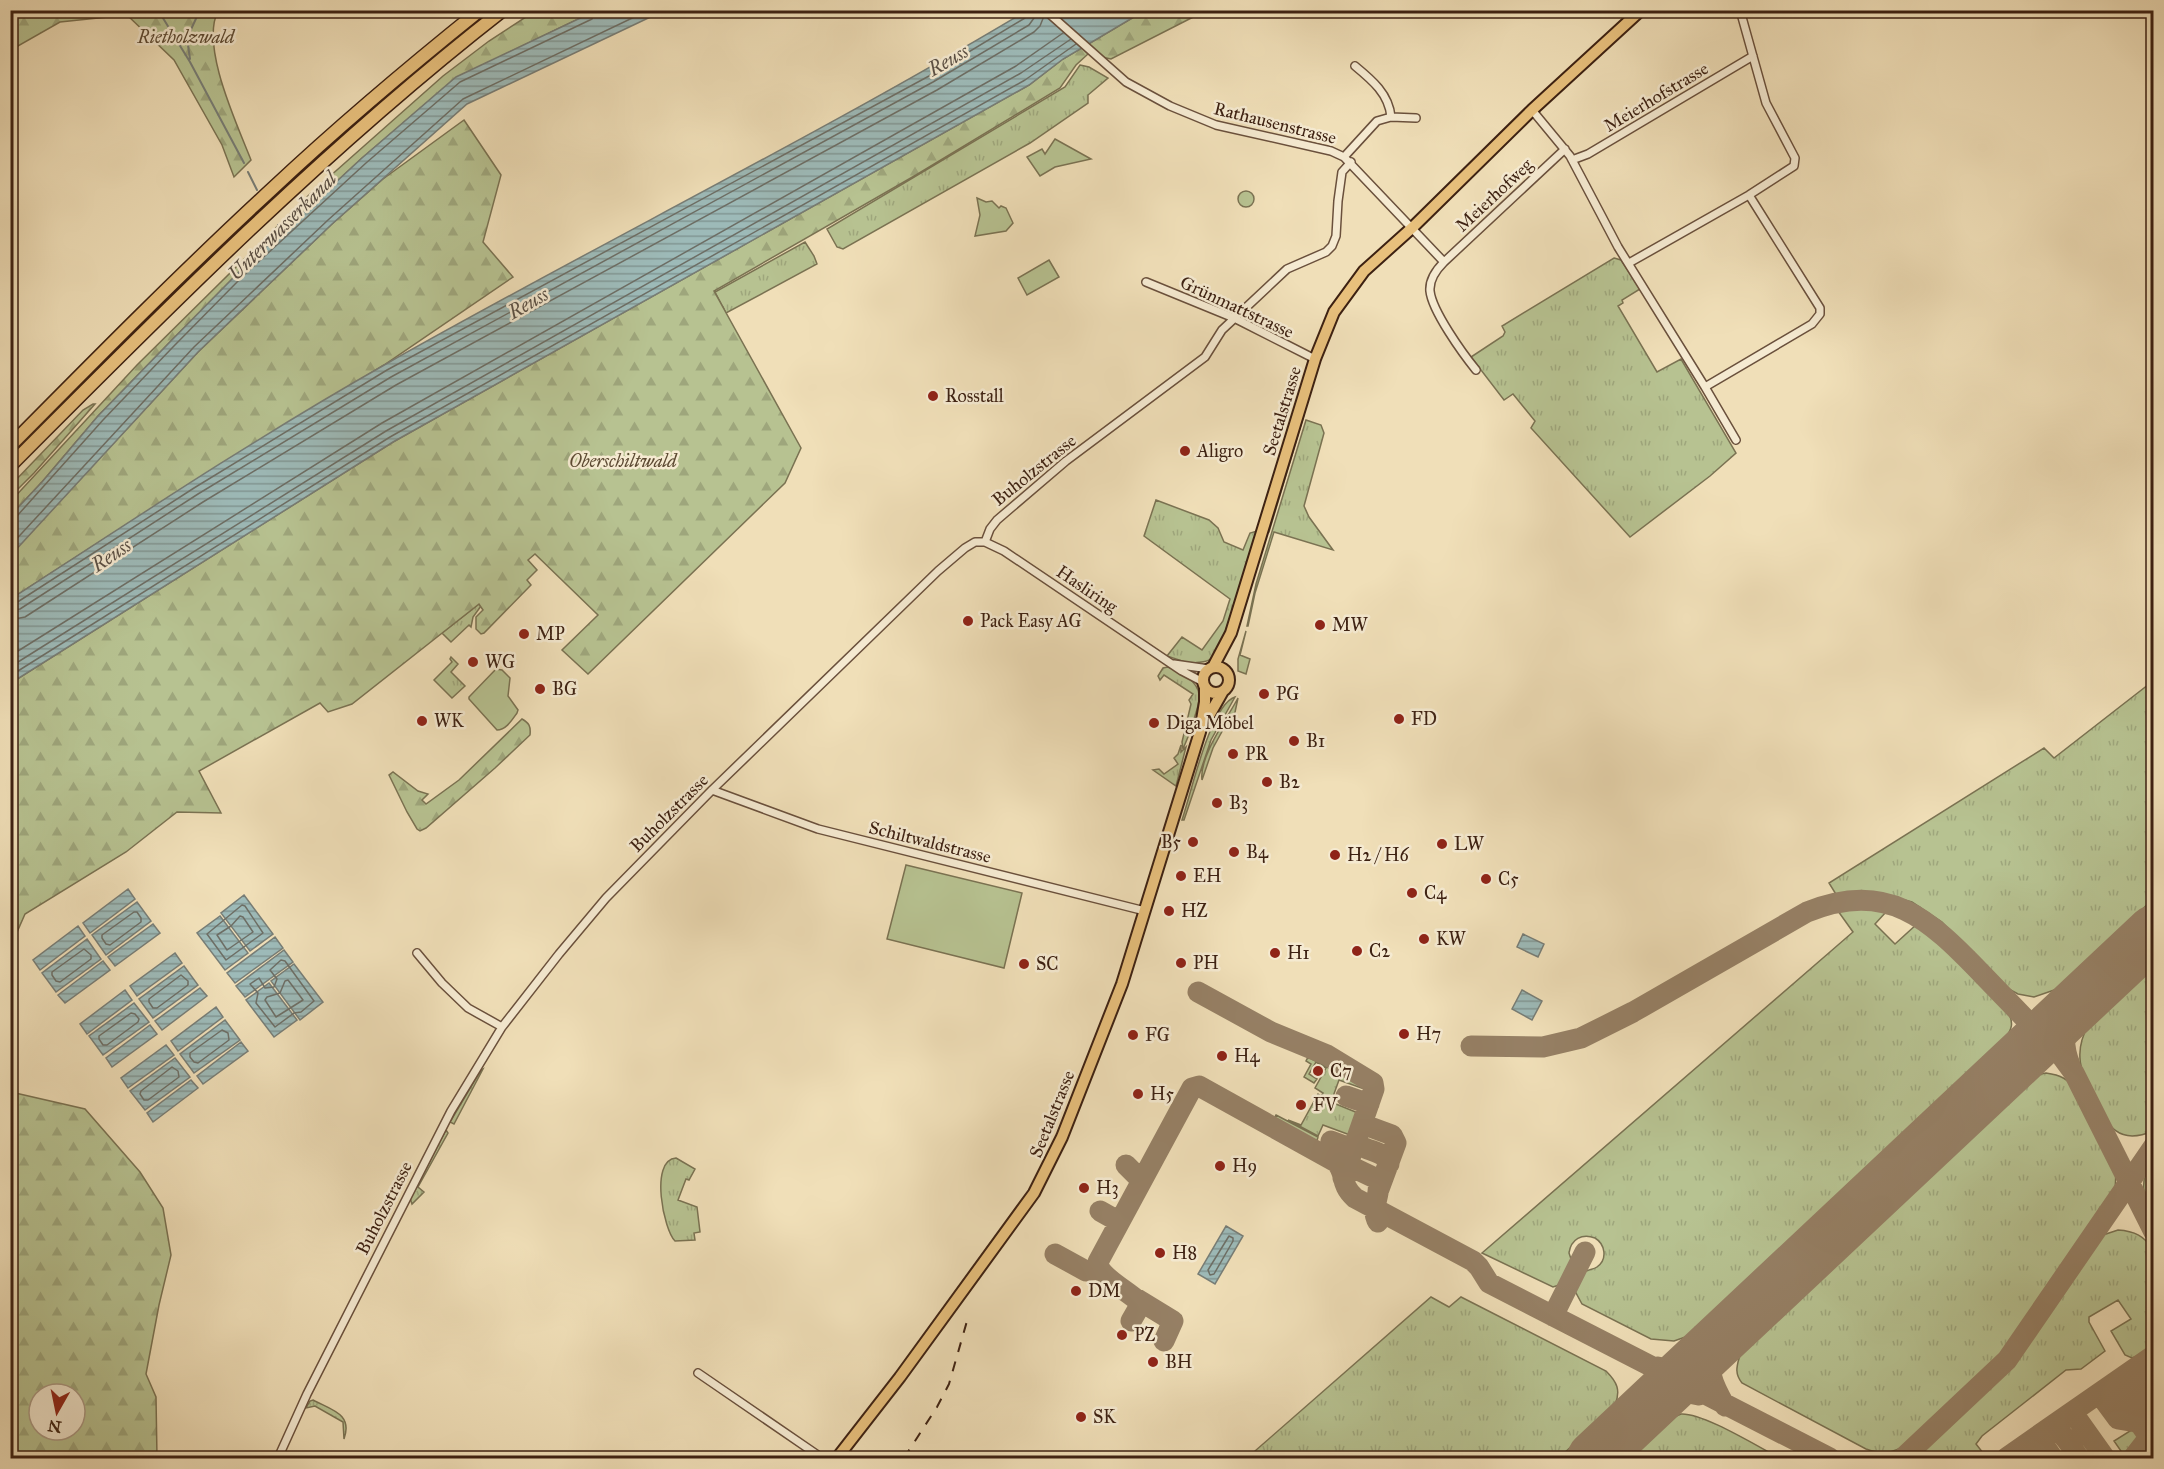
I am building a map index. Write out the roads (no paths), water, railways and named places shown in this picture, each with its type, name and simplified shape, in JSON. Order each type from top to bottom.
[{"type":"highway","points":[[10,446],[185,271],[274,186],[388,85],[480,10]]},
{"type":"highway","points":[[10,466],[185,291],[284,197],[383,109],[503,10]]},
{"type":"main road","name":"Seetalstrasse","points":[[1226,672],[1231,633],[1315,359],[1328,324],[1344,297],[1369,264],[1413,227],[1532,110],[1641,10]]},
{"type":"main road","name":"Seetalstrasse","points":[[1211,668],[1231,633]]},
{"type":"main road","points":[[1211,668],[1222,668],[1226,672],[1228,683],[1222,691],[1213,692],[1204,684],[1204,674],[1211,668]]},
{"type":"main road","name":"Seetalstrasse","points":[[837,1458],[907,1368],[1040,1183],[1062,1137],[1117,996],[1144,911],[1200,732],[1205,702],[1204,684]]},
{"type":"main road","name":"Seetalstrasse","points":[[1200,732],[1222,691]]},
{"type":"street","name":"Rathausenstrasse","points":[[1045,10],[1132,86],[1207,122],[1330,151],[1344,157],[1413,227]]},
{"type":"street","points":[[1629,263],[1749,195],[1794,166],[1795,158],[1766,103],[1740,10]]},
{"type":"street","name":"Meierhofstrasse","points":[[1572,160],[1588,154],[1753,56]]},
{"type":"street","points":[[1355,66],[1385,94],[1391,117],[1416,118]]},
{"type":"street","points":[[1532,110],[1572,160],[1618,248],[1706,387],[1736,440]]},
{"type":"street","name":"Rathausenstrasse","points":[[1344,157],[1374,123],[1391,117]]},
{"type":"street","name":"Meierhofweg","points":[[1444,262],[1565,149]]},
{"type":"street","name":"Buholzstrasse","points":[[278,1458],[307,1394],[450,1111],[502,1027],[606,898],[712,790],[923,585],[965,548],[975,542],[985,542],[997,520],[1066,461],[1205,357],[1222,330],[1287,269],[1326,252],[1332,246],[1336,236],[1342,172],[1351,162]]},
{"type":"street","points":[[1706,387],[1812,324],[1820,314],[1820,308],[1749,195]]},
{"type":"street","points":[[1413,227],[1444,262],[1433,275],[1431,298],[1446,327],[1476,370]]},
{"type":"street","name":"Grünmattstrasse","points":[[1146,282],[1234,318],[1315,359]]},
{"type":"street","name":"Hasliring","points":[[985,542],[1004,551],[1204,684]]},
{"type":"street","name":"Hasliring","points":[[1171,664],[1211,668]]},
{"type":"street","name":"Schiltwaldstrasse","points":[[712,790],[818,829],[1144,911]]},
{"type":"street","points":[[417,953],[442,983],[468,1008],[502,1027]]},
{"type":"street","points":[[698,1373],[822,1458]]},
{"type":"water","points":[[595,11],[663,11],[467,104],[332,224],[198,352],[11,555],[11,515],[98,416],[239,272],[362,158],[456,77]]},
{"type":"water","name":"Reuss","points":[[1026,11],[1144,11],[1063,59],[1029,85],[393,442],[11,683],[11,599],[290,420],[386,364],[868,102]]},
{"type":"water","points":[[128,889],[135,899],[90,933],[83,923]]},
{"type":"water","points":[[244,895],[273,934],[250,951],[221,913]]},
{"type":"water","points":[[137,902],[151,921],[106,955],[92,935]]},
{"type":"water","points":[[220,916],[248,953],[225,970],[197,933]]},
{"type":"water","points":[[153,924],[160,933],[115,966],[108,957]]},
{"type":"water","points":[[78,926],[85,936],[40,970],[33,960]]},
{"type":"water","points":[[1523,934],[1544,944],[1538,957],[1517,947]]},
{"type":"water","points":[[275,937],[283,948],[235,983],[227,973]]},
{"type":"water","points":[[87,939],[101,959],[56,992],[42,973]]},
{"type":"water","points":[[284,950],[293,962],[245,997],[236,986]]},
{"type":"water","points":[[175,953],[182,963],[137,996],[130,986]]},
{"type":"water","points":[[103,961],[110,970],[65,1003],[58,995]]},
{"type":"water","points":[[294,964],[323,1002],[300,1020],[271,981]]},
{"type":"water","points":[[184,966],[198,985],[153,1018],[139,999]]},
{"type":"water","points":[[269,983],[297,1020],[274,1037],[246,1000]]},
{"type":"water","points":[[200,988],[207,996],[162,1030],[155,1021]]},
{"type":"water","points":[[125,990],[132,1000],[87,1034],[80,1024]]},
{"type":"water","points":[[1522,990],[1542,1001],[1532,1020],[1512,1009]]},
{"type":"water","points":[[134,1003],[149,1022],[103,1055],[89,1036]]},
{"type":"water","points":[[216,1007],[223,1017],[178,1051],[171,1041]]},
{"type":"water","points":[[225,1020],[240,1040],[194,1073],[180,1054]]},
{"type":"water","points":[[150,1025],[157,1034],[112,1067],[106,1058]]},
{"type":"water","points":[[241,1042],[248,1051],[203,1084],[197,1076]]},
{"type":"water","points":[[166,1045],[174,1055],[128,1088],[121,1078]]},
{"type":"water","points":[[175,1058],[190,1077],[145,1110],[130,1091]]},
{"type":"water","points":[[191,1080],[198,1088],[153,1122],[147,1113]]},
{"type":"water","points":[[1226,1226],[1243,1236],[1215,1284],[1198,1274]]},
{"type":"waterway","points":[[158,10],[190,62],[244,163]]},
{"type":"waterway","points":[[190,59],[187,38],[200,10]]},
{"type":"waterway","points":[[248,172],[257,190]]},
{"type":"waterway","name":"Unterwasserkanal","points":[[278,225],[284,232]]},
{"type":"railway","points":[[904,1458],[949,1384],[967,1321]]},
{"type":"place","name":"Rosstall","points":[[933,396]]},
{"type":"place","name":"Aligro","points":[[1185,451]]},
{"type":"place","name":"Pack Easy AG","points":[[968,621]]},
{"type":"place","name":"MW","points":[[1320,625]]},
{"type":"place","name":"MP","points":[[524,634]]},
{"type":"place","name":"WG","points":[[473,662]]},
{"type":"place","name":"BG","points":[[540,689]]},
{"type":"place","name":"PG","points":[[1264,694]]},
{"type":"place","name":"FD","points":[[1399,719]]},
{"type":"place","name":"WK","points":[[422,721]]},
{"type":"place","name":"Diga Möbel","points":[[1154,723]]},
{"type":"place","name":"B1","points":[[1294,741]]},
{"type":"place","name":"PR","points":[[1233,754]]},
{"type":"place","name":"B2","points":[[1267,782]]},
{"type":"place","name":"B3","points":[[1217,803]]},
{"type":"place","name":"B5","points":[[1193,842]]},
{"type":"place","name":"LW","points":[[1442,844]]},
{"type":"place","name":"B4","points":[[1234,852]]},
{"type":"place","name":"H2 / H6","points":[[1335,855]]},
{"type":"place","name":"EH","points":[[1181,876]]},
{"type":"place","name":"C5","points":[[1486,879]]},
{"type":"place","name":"C4","points":[[1412,893]]},
{"type":"place","name":"HZ","points":[[1169,911]]},
{"type":"place","name":"KW","points":[[1424,939]]},
{"type":"place","name":"C2","points":[[1357,951]]},
{"type":"place","name":"H1","points":[[1275,953]]},
{"type":"place","name":"PH","points":[[1181,963]]},
{"type":"place","name":"SC","points":[[1024,964]]},
{"type":"place","name":"H7","points":[[1404,1034]]},
{"type":"place","name":"FG","points":[[1133,1035]]},
{"type":"place","name":"H4","points":[[1222,1056]]},
{"type":"place","name":"C7","points":[[1318,1071]]},
{"type":"place","name":"H5","points":[[1138,1094]]},
{"type":"place","name":"FV","points":[[1301,1105]]},
{"type":"place","name":"H9","points":[[1220,1166]]},
{"type":"place","name":"H3","points":[[1084,1188]]},
{"type":"place","name":"H8","points":[[1160,1253]]},
{"type":"place","name":"DM","points":[[1076,1291]]},
{"type":"place","name":"PZ","points":[[1122,1335]]},
{"type":"place","name":"BH","points":[[1153,1362]]},
{"type":"place","name":"SK","points":[[1081,1417]]},
{"type":"park label","name":"Rietholzwald","points":[[186,37]]},
{"type":"park label","name":"Oberschiltwald","points":[[623,461]]}]
